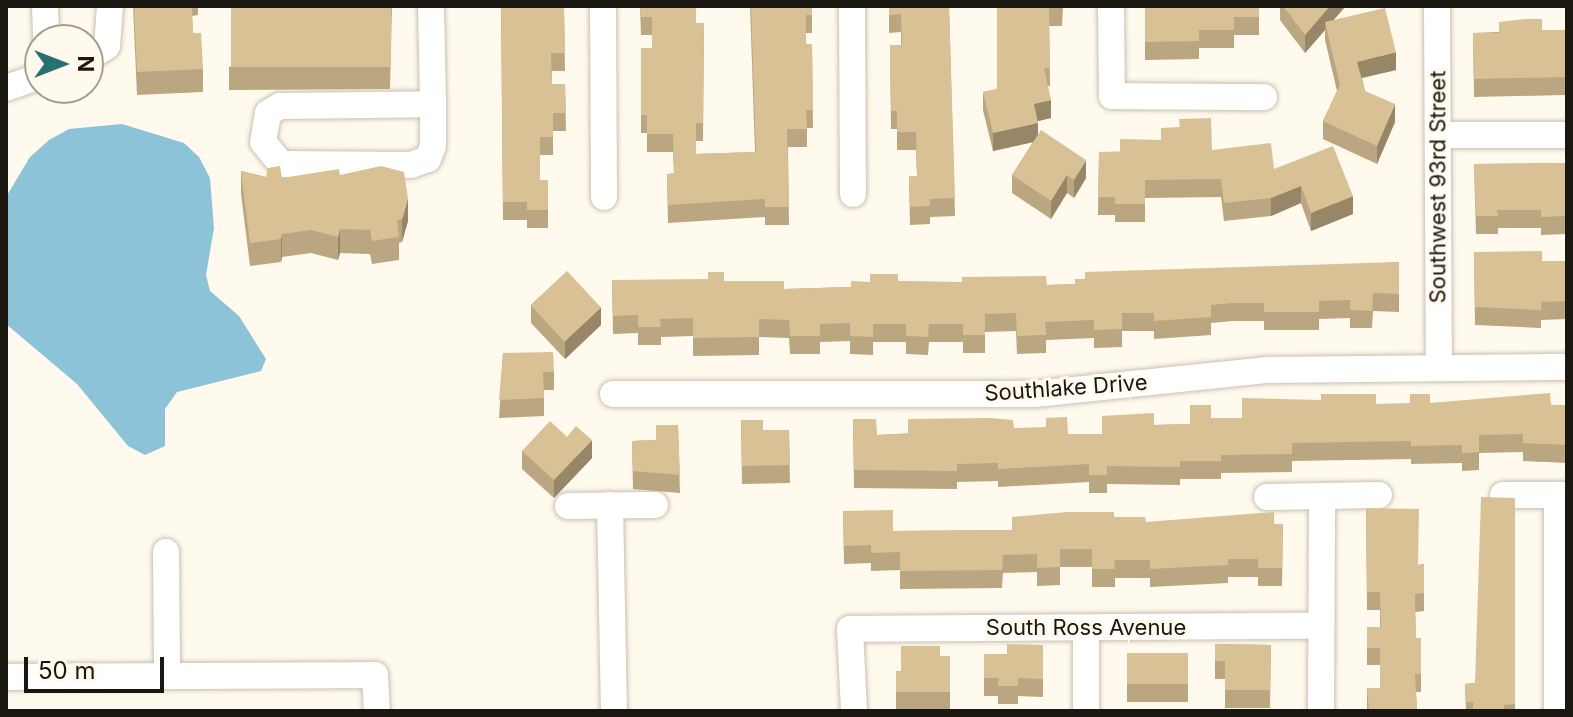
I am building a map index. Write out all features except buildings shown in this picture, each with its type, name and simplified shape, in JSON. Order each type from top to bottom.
[{"type":"street","points":[[104,48],[107,46],[110,6]]},
{"type":"street","points":[[431,6],[433,104],[433,146],[428,159],[411,165],[281,164],[263,142],[268,113],[280,106],[433,104]]},
{"type":"street","points":[[603,6],[604,197]]},
{"type":"street","points":[[852,6],[853,194]]},
{"type":"street","points":[[1111,6],[1112,96],[1264,97]]},
{"type":"street","name":"Southwest 93rd Street","points":[[1437,6],[1439,368]]},
{"type":"street","points":[[1439,135],[1567,135]]},
{"type":"street","name":"Southlake Drive","points":[[613,394],[1035,394],[1253,371],[1567,367]]},
{"type":"street","points":[[1267,497],[1379,495]]},
{"type":"street","points":[[1503,495],[1562,495],[1557,711]]},
{"type":"street","points":[[1321,711],[1322,497]]},
{"type":"street","points":[[610,505],[614,711]]},
{"type":"street","points":[[568,506],[655,505]]},
{"type":"street","points":[[166,552],[167,674]]},
{"type":"street","name":"South Ross Avenue","points":[[854,711],[850,629],[1321,626]]},
{"type":"street","points":[[1086,629],[1086,711]]},
{"type":"street","points":[[6,677],[375,675],[377,711]]},
{"type":"water","points":[[122,124],[184,143],[199,157],[210,178],[214,228],[206,275],[210,291],[239,316],[266,359],[261,371],[177,392],[165,409],[165,446],[145,455],[128,446],[77,384],[6,324],[6,197],[30,157],[49,140],[69,129]]}]
